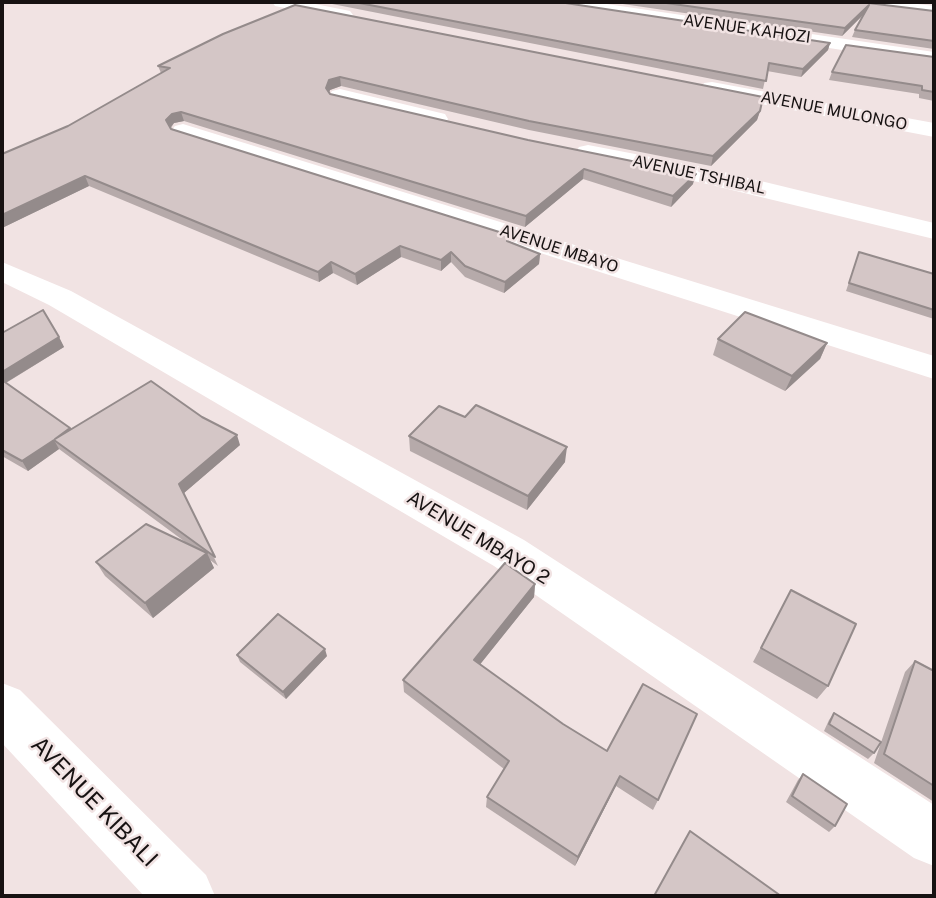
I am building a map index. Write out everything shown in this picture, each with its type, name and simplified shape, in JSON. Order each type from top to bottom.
[{"type":"street","points":[[281,2],[361,19]]},
{"type":"street","name":"AVENUE KAHOZI","points":[[560,2],[934,58]]},
{"type":"street","points":[[859,2],[934,11]]},
{"type":"street","name":"AVENUE MULONGO","points":[[696,85],[934,130]]},
{"type":"street","points":[[340,96],[461,125]]},
{"type":"street","name":"AVENUE MBAYO","points":[[183,131],[934,368]]},
{"type":"street","name":"AVENUE TSHIBAL","points":[[568,148],[715,177],[934,232]]},
{"type":"street","name":"AVENUE MBAYO 2","points":[[2,271],[60,298],[509,553],[934,838]]},
{"type":"street","name":"AVENUE KIBALI","points":[[2,707],[185,896]]},
{"type":"building","points":[[354,2],[559,2],[830,43],[803,69],[769,63],[766,81]]},
{"type":"building","points":[[659,2],[860,2],[934,11],[934,41],[855,30],[869,5],[845,28]]},
{"type":"building","points":[[295,5],[763,97],[760,111],[713,156],[529,121],[340,77],[329,80],[326,88],[330,94],[528,140],[696,174],[673,196],[584,169],[526,216],[181,112],[172,114],[166,120],[171,129],[512,236],[507,241],[540,254],[505,282],[465,266],[451,252],[441,260],[400,246],[355,274],[331,262],[318,272],[85,176],[2,215],[2,154],[68,126],[170,68],[158,66],[223,34]]},
{"type":"building","points":[[846,45],[934,57],[934,92],[922,90],[922,86],[832,72]]},
{"type":"building","points":[[859,252],[934,274],[934,310],[849,283]]},
{"type":"building","points":[[43,310],[59,337],[2,372],[2,333]]},
{"type":"building","points":[[745,312],[827,343],[792,376],[718,339]]},
{"type":"building","points":[[2,380],[70,428],[55,439],[151,381],[202,417],[237,435],[179,484],[215,557],[54,440],[22,461],[2,450]]},
{"type":"building","points":[[476,405],[567,447],[528,496],[409,436],[439,406],[465,417]]},
{"type":"building","points":[[146,524],[207,553],[145,603],[96,562]]},
{"type":"building","points":[[505,563],[535,584],[474,660],[563,724],[607,751],[643,684],[697,714],[658,800],[620,776],[578,857],[487,797],[509,761],[403,680]]},
{"type":"building","points":[[791,590],[856,624],[828,686],[761,648]]},
{"type":"building","points":[[278,614],[325,649],[283,692],[237,655]]},
{"type":"building","points":[[915,661],[934,671],[934,786],[884,754]]},
{"type":"building","points":[[834,713],[881,742],[874,753],[829,724]]},
{"type":"building","points":[[803,774],[847,804],[835,826],[792,796]]},
{"type":"building","points":[[690,831],[781,896],[654,896]]}]
